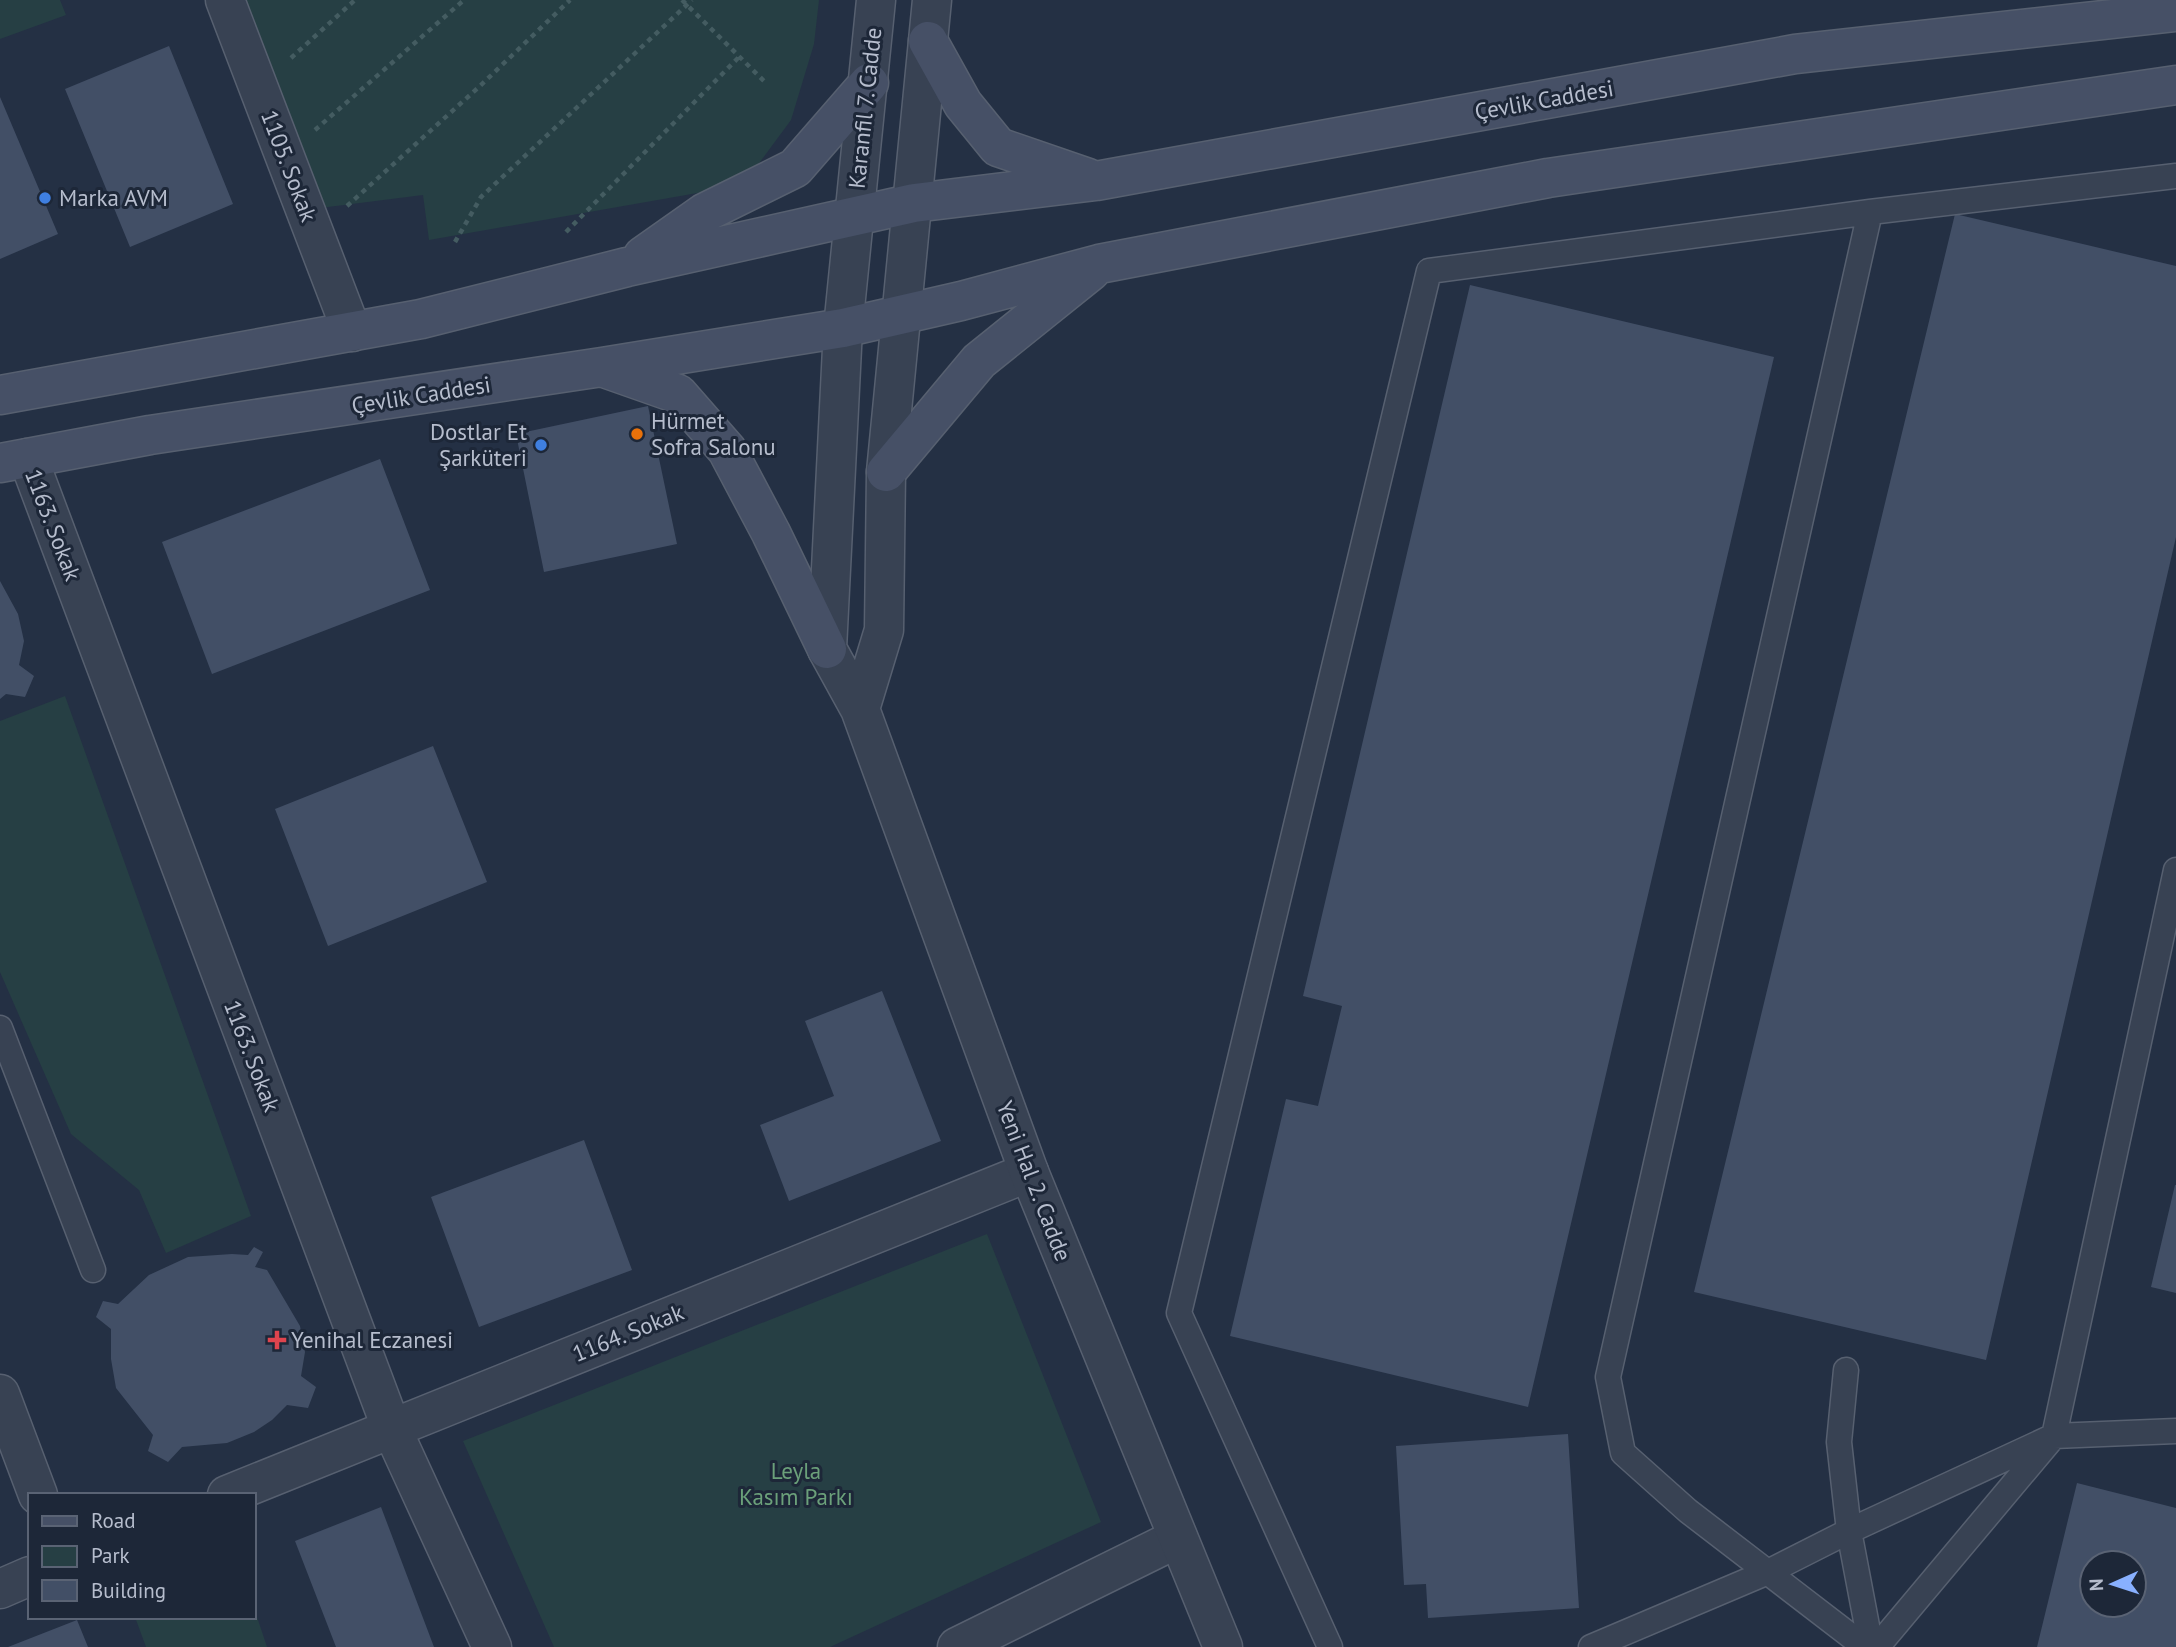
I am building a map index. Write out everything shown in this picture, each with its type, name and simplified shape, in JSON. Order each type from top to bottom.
[{"type":"main road","name":"Çevlik Caddesi","points":[[627,267],[853,215],[914,204],[1096,181],[1795,54],[2176,12]]},
{"type":"main road","points":[[928,41],[963,104],[998,147],[1096,181]]},
{"type":"main road","points":[[0,395],[421,319],[627,267],[705,213],[795,168],[869,83]]},
{"type":"main road","points":[[886,472],[979,361],[1099,264],[1548,178],[2176,85]]},
{"type":"main road","name":"Çevlik Caddesi","points":[[14,460],[150,435],[602,368],[843,328],[961,301],[1099,264]]},
{"type":"main road","points":[[602,368],[678,394],[727,450],[827,649]]},
{"type":"street","name":"1105. Sokak","points":[[225,0],[352,331]]},
{"type":"street","name":"Karanfil 7. Cadde","points":[[827,649],[843,328],[876,0]]},
{"type":"street","points":[[860,709],[884,630],[886,472],[932,0]]},
{"type":"street","name":"1163. Sokak","points":[[14,460],[391,1427],[492,1647]]},
{"type":"street","name":"Yeni Hal 2. Cadde","points":[[827,649],[860,709],[1029,1172],[1223,1647]]},
{"type":"street","name":"1164. Sokak","points":[[232,1493],[1029,1172]]},
{"type":"street","points":[[0,1394],[37,1493]]},
{"type":"street","points":[[957,1647],[1178,1538]]},
{"type":"street","points":[[0,1589],[28,1577]]},
{"type":"lane","points":[[1330,1647],[1179,1313],[1429,271],[1870,212],[2176,176]]},
{"type":"lane","points":[[1865,1647],[1688,1511],[1623,1453],[1608,1377],[1870,212]]},
{"type":"lane","points":[[1877,1647],[2054,1436],[2176,870]]},
{"type":"lane","points":[[0,1028],[93,1270]]},
{"type":"lane","points":[[1846,1370],[1839,1442],[1849,1531],[1871,1647]]},
{"type":"lane","points":[[1591,1647],[1768,1572],[1849,1531],[2054,1436],[2176,1431]]},
{"type":"path","points":[[259,87],[355,0]]},
{"type":"path","points":[[286,156],[464,0]]},
{"type":"path","points":[[315,235],[480,86],[570,0]]},
{"type":"path","points":[[682,0],[766,83]]},
{"type":"path","points":[[455,242],[481,197],[692,0]]},
{"type":"path","points":[[566,232],[739,57]]},
{"type":"green space","points":[[0,0],[60,0],[66,15],[0,39]]},
{"type":"green space","points":[[243,0],[819,0],[814,44],[791,120],[743,185],[429,240],[423,195],[320,208]]},
{"type":"green space","points":[[65,696],[251,1216],[166,1253],[139,1190],[71,1134],[0,972],[0,721]]},
{"type":"green space","name":"Leyla Kasım Parkı","points":[[987,1234],[1101,1522],[830,1647],[554,1647],[463,1441]]},
{"type":"green space","points":[[256,1614],[267,1647],[146,1647],[136,1619],[256,1619]]},
{"type":"building","points":[[169,46],[233,204],[130,247],[65,89]]},
{"type":"building","points":[[0,97],[58,234],[0,259]]},
{"type":"building","points":[[1955,214],[2176,266],[2176,537],[1986,1360],[1694,1292]]},
{"type":"building","points":[[1470,285],[1774,357],[1528,1407],[1230,1336],[1286,1099],[1318,1106],[1342,1006],[1303,996]]},
{"type":"building","points":[[648,406],[677,544],[544,572],[516,434]]},
{"type":"building","points":[[380,459],[430,590],[212,674],[162,542]]},
{"type":"building","points":[[0,581],[18,614],[24,641],[19,665],[34,676],[25,697],[6,694],[0,699]]},
{"type":"building","points":[[433,746],[487,882],[328,946],[275,809]]},
{"type":"building","points":[[882,991],[941,1141],[789,1201],[760,1125],[834,1096],[805,1021]]},
{"type":"building","points":[[584,1140],[632,1270],[479,1327],[431,1197]]},
{"type":"building","points":[[2176,1185],[2176,1293],[2151,1287]]},
{"type":"building","points":[[254,1247],[263,1252],[255,1267],[267,1270],[300,1326],[305,1352],[301,1376],[316,1387],[308,1408],[287,1405],[272,1420],[254,1432],[227,1443],[182,1447],[168,1462],[148,1451],[153,1435],[116,1388],[111,1359],[111,1329],[96,1317],[103,1301],[118,1304],[149,1275],[188,1257],[248,1255]]},
{"type":"building","points":[[1568,1434],[1579,1608],[1428,1618],[1426,1584],[1404,1585],[1396,1446]]},
{"type":"building","points":[[2077,1483],[2176,1508],[2176,1647],[2037,1647]]},
{"type":"building","points":[[381,1507],[434,1647],[336,1647],[295,1541]]},
{"type":"building","points":[[77,1620],[88,1647],[8,1647]]},
{"type":"place","name":"Marka AVM","points":[[45,198]]},
{"type":"place","name":"Hürmet Sofra Salonu","points":[[637,434]]},
{"type":"place","name":"Dostlar Et Şarküteri","points":[[541,445]]},
{"type":"place","name":"Yenihal Eczanesi","points":[[277,1340]]}]
